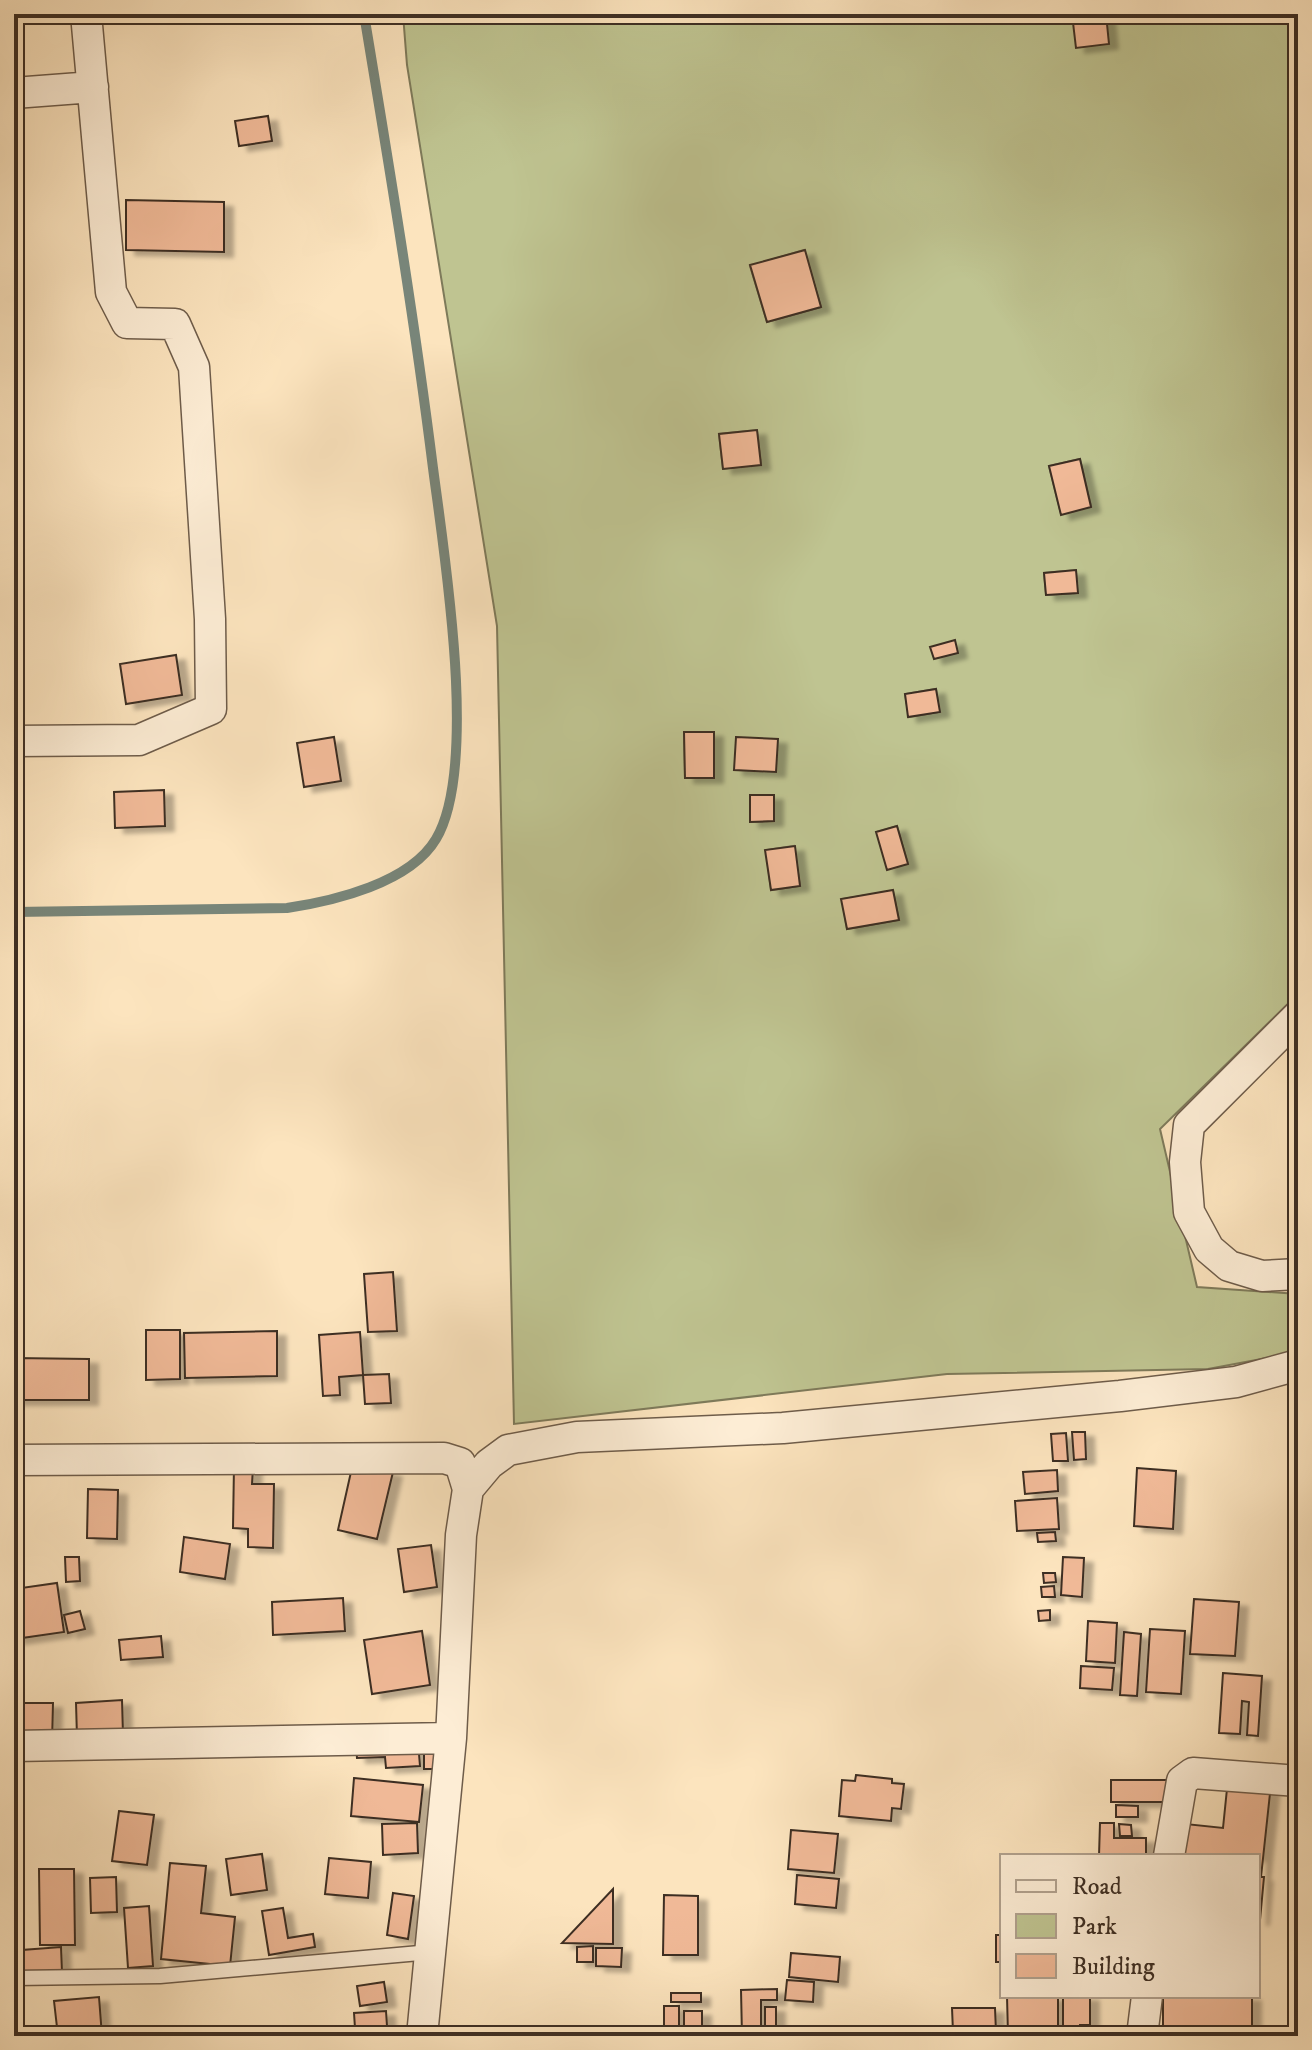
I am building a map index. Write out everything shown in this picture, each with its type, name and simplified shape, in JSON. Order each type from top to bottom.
[{"type":"street","points":[[14,741],[139,740],[211,709],[210,619],[194,367],[175,324],[127,323],[111,292],[86,14]]},
{"type":"street","points":[[14,93],[93,87]]},
{"type":"street","points":[[1298,1016],[1189,1125],[1185,1162],[1189,1212],[1209,1249],[1229,1266],[1262,1276],[1298,1274]]},
{"type":"street","points":[[14,1460],[476,1454],[577,1437],[783,1428],[1120,1396],[1236,1382],[1298,1365]]},
{"type":"street","points":[[422,2036],[451,1738],[461,1535],[468,1489],[477,1475],[476,1454]]},
{"type":"street","points":[[468,1489],[460,1463],[476,1454]]},
{"type":"street","points":[[14,1746],[451,1738]]},
{"type":"street","points":[[1169,1854],[1182,1781],[1193,1773],[1298,1781]]},
{"type":"street","points":[[1142,2036],[1147,1998]]},
{"type":"lane","points":[[14,1978],[160,1976],[431,1952]]},
{"type":"green space","points":[[403,14],[1298,14],[1298,994],[1160,1129],[1197,1287],[1298,1294],[1298,1352],[1208,1369],[947,1374],[514,1424],[497,626],[407,65]],"holes":[[[804,250],[821,307],[767,322],[750,266]],[[757,430],[761,464],[723,469],[719,434]],[[1080,459],[1091,506],[1061,514],[1049,466]],[[1076,570],[1077,593],[1046,595],[1044,573]],[[936,689],[939,712],[909,717],[905,694]],[[713,732],[714,777],[685,778],[684,733]],[[774,795],[774,821],[750,822],[750,796]],[[897,826],[908,864],[877,832]],[[794,846],[800,886],[771,890],[766,850]],[[893,891],[899,920],[847,929],[842,899]]]},
{"type":"building","points":[[1072,14],[1106,14],[1109,44],[1076,48]]},
{"type":"building","points":[[268,116],[272,141],[239,146],[235,121]]},
{"type":"building","points":[[126,200],[224,202],[224,252],[126,250]]},
{"type":"building","points":[[805,250],[821,307],[767,322],[750,265]]},
{"type":"building","points":[[757,430],[761,465],[723,469],[719,434]]},
{"type":"building","points":[[1080,459],[1091,507],[1061,515],[1049,466]]},
{"type":"building","points":[[1076,570],[1078,593],[1046,595],[1044,573]]},
{"type":"building","points":[[955,640],[958,653],[934,659],[930,647]]},
{"type":"building","points":[[176,655],[182,695],[126,704],[120,664]]},
{"type":"building","points":[[936,689],[940,712],[908,717],[905,694]]},
{"type":"building","points":[[684,732],[714,732],[714,778],[685,778]]},
{"type":"building","points":[[334,737],[341,781],[304,787],[297,743]]},
{"type":"building","points":[[736,737],[778,739],[776,772],[734,770]]},
{"type":"building","points":[[164,790],[165,826],[115,828],[114,792]]},
{"type":"building","points":[[750,795],[774,795],[774,821],[750,822]]},
{"type":"building","points":[[897,826],[908,864],[887,870],[876,832]]},
{"type":"building","points":[[795,846],[800,886],[771,890],[765,850]]},
{"type":"building","points":[[893,890],[899,920],[847,929],[841,899]]},
{"type":"building","points":[[393,1272],[397,1331],[368,1332],[364,1274]]},
{"type":"building","points":[[146,1330],[180,1330],[180,1379],[146,1380]]},
{"type":"building","points":[[277,1331],[277,1376],[185,1378],[184,1333]]},
{"type":"building","points":[[360,1332],[363,1375],[339,1377],[340,1395],[323,1396],[319,1335]]},
{"type":"building","points":[[14,1358],[89,1359],[89,1400],[14,1400]]},
{"type":"building","points":[[389,1374],[391,1403],[365,1404],[363,1375]]},
{"type":"building","points":[[1072,1432],[1085,1432],[1086,1459],[1074,1460]]},
{"type":"building","points":[[1066,1433],[1068,1461],[1053,1461],[1051,1434]]},
{"type":"building","points":[[353,1463],[393,1472],[377,1539],[338,1530]]},
{"type":"building","points":[[234,1466],[253,1467],[252,1484],[274,1484],[273,1548],[248,1547],[248,1529],[233,1528]]},
{"type":"building","points":[[1137,1468],[1176,1471],[1173,1529],[1134,1526]]},
{"type":"building","points":[[1057,1470],[1058,1491],[1025,1494],[1023,1472]]},
{"type":"building","points":[[88,1489],[118,1490],[117,1539],[87,1538]]},
{"type":"building","points":[[1057,1498],[1059,1529],[1017,1531],[1015,1501]]},
{"type":"building","points":[[1055,1532],[1056,1541],[1038,1542],[1037,1533]]},
{"type":"building","points":[[184,1537],[230,1544],[225,1579],[180,1572]]},
{"type":"building","points":[[431,1545],[437,1587],[404,1592],[398,1549]]},
{"type":"building","points":[[65,1557],[79,1557],[80,1581],[66,1582]]},
{"type":"building","points":[[1063,1557],[1084,1558],[1082,1597],[1061,1595]]},
{"type":"building","points":[[1043,1573],[1055,1573],[1056,1582],[1044,1583]]},
{"type":"building","points":[[57,1583],[64,1632],[15,1639],[14,1589]]},
{"type":"building","points":[[1054,1586],[1055,1597],[1042,1597],[1041,1587]]},
{"type":"building","points":[[343,1598],[345,1631],[273,1635],[272,1602]]},
{"type":"building","points":[[1194,1599],[1239,1602],[1235,1656],[1190,1654]]},
{"type":"building","points":[[1050,1610],[1050,1620],[1039,1621],[1038,1611]]},
{"type":"building","points":[[80,1611],[85,1629],[68,1633],[64,1615]]},
{"type":"building","points":[[1088,1621],[1117,1623],[1115,1663],[1086,1661]]},
{"type":"building","points":[[1150,1629],[1185,1631],[1181,1694],[1146,1692]]},
{"type":"building","points":[[422,1631],[430,1685],[372,1694],[364,1640]]},
{"type":"building","points":[[1124,1632],[1141,1634],[1137,1696],[1120,1695]]},
{"type":"building","points":[[161,1636],[163,1657],[121,1660],[119,1640]]},
{"type":"building","points":[[1081,1666],[1114,1668],[1112,1690],[1080,1688]]},
{"type":"building","points":[[1223,1673],[1262,1676],[1258,1736],[1247,1735],[1249,1702],[1242,1701],[1240,1734],[1219,1733]]},
{"type":"building","points":[[122,1700],[123,1735],[77,1737],[76,1703]]},
{"type":"building","points":[[20,1703],[53,1703],[52,1742],[20,1742]]},
{"type":"building","points":[[418,1742],[420,1766],[386,1768],[385,1757],[357,1758],[356,1745]]},
{"type":"building","points":[[424,1744],[436,1744],[437,1769],[424,1769]]},
{"type":"building","points":[[856,1775],[892,1779],[892,1783],[904,1784],[901,1809],[892,1808],[891,1821],[839,1816],[842,1780],[855,1781]]},
{"type":"building","points":[[354,1778],[423,1785],[419,1822],[351,1816]]},
{"type":"building","points":[[1228,1779],[1271,1784],[1261,1877],[1260,1854],[1183,1854],[1186,1824],[1223,1828]]},
{"type":"building","points":[[1111,1780],[1169,1780],[1170,1802],[1111,1802]]},
{"type":"building","points":[[1116,1805],[1138,1806],[1138,1817],[1116,1817]]},
{"type":"building","points":[[119,1811],[154,1815],[147,1865],[112,1861]]},
{"type":"building","points":[[417,1823],[418,1853],[383,1855],[382,1824]]},
{"type":"building","points":[[1100,1823],[1114,1823],[1114,1838],[1146,1838],[1146,1854],[1099,1854]]},
{"type":"building","points":[[1119,1824],[1131,1825],[1132,1836],[1120,1836]]},
{"type":"building","points":[[791,1830],[838,1834],[834,1873],[788,1869]]},
{"type":"building","points":[[262,1854],[267,1890],[231,1895],[226,1859]]},
{"type":"building","points":[[329,1858],[371,1862],[368,1898],[325,1894]]},
{"type":"building","points":[[170,1863],[206,1866],[201,1913],[235,1917],[230,1966],[161,1959]]},
{"type":"building","points":[[39,1869],[74,1869],[75,1945],[40,1945]]},
{"type":"building","points":[[797,1875],[839,1879],[836,1908],[795,1904]]},
{"type":"building","points":[[116,1877],[117,1912],[91,1913],[90,1878]]},
{"type":"building","points":[[1260,1877],[1264,1877],[1260,1920]]},
{"type":"building","points":[[613,1889],[613,1944],[562,1943]]},
{"type":"building","points":[[393,1893],[414,1896],[408,1939],[387,1935]]},
{"type":"building","points":[[664,1895],[698,1896],[698,1955],[663,1955]]},
{"type":"building","points":[[149,1906],[153,1966],[128,1968],[124,1908]]},
{"type":"building","points":[[283,1908],[288,1938],[313,1934],[315,1947],[269,1955],[262,1911]]},
{"type":"building","points":[[996,1935],[1000,1935],[1000,1962],[996,1962]]},
{"type":"building","points":[[593,1946],[593,1962],[577,1962],[577,1947]]},
{"type":"building","points":[[61,1947],[62,1972],[24,1975],[22,1950]]},
{"type":"building","points":[[596,1948],[622,1948],[621,1967],[596,1966]]},
{"type":"building","points":[[791,1953],[840,1957],[838,1982],[789,1977]]},
{"type":"building","points":[[787,1980],[814,1982],[813,2002],[785,2000]]},
{"type":"building","points":[[384,1982],[387,2002],[360,2006],[357,1986]]},
{"type":"building","points":[[777,1989],[777,2000],[761,2000],[761,2036],[742,2036],[741,1990]]},
{"type":"building","points":[[671,1993],[701,1993],[701,2002],[671,2002]]},
{"type":"building","points":[[99,1997],[102,2036],[58,2036],[54,2001]]},
{"type":"building","points":[[1007,1998],[1058,1998],[1058,2036],[1008,2036]]},
{"type":"building","points":[[1063,1998],[1090,1998],[1090,2025],[1080,2025],[1080,2036],[1063,2036]]},
{"type":"building","points":[[1163,1998],[1252,1998],[1252,2036],[1163,2036]]},
{"type":"building","points":[[664,2006],[679,2006],[679,2036],[664,2036]]},
{"type":"building","points":[[765,2007],[776,2007],[776,2036],[765,2036]]},
{"type":"building","points":[[952,2008],[995,2008],[996,2032],[953,2032]]},
{"type":"building","points":[[386,2011],[387,2026],[355,2028],[354,2013]]},
{"type":"building","points":[[684,2011],[702,2011],[702,2036],[684,2036]]},
{"type":"waterway","points":[[14,912],[287,908],[348,895],[390,878],[424,854],[436,839],[449,806],[457,712],[450,604],[418,354],[364,14]]}]
